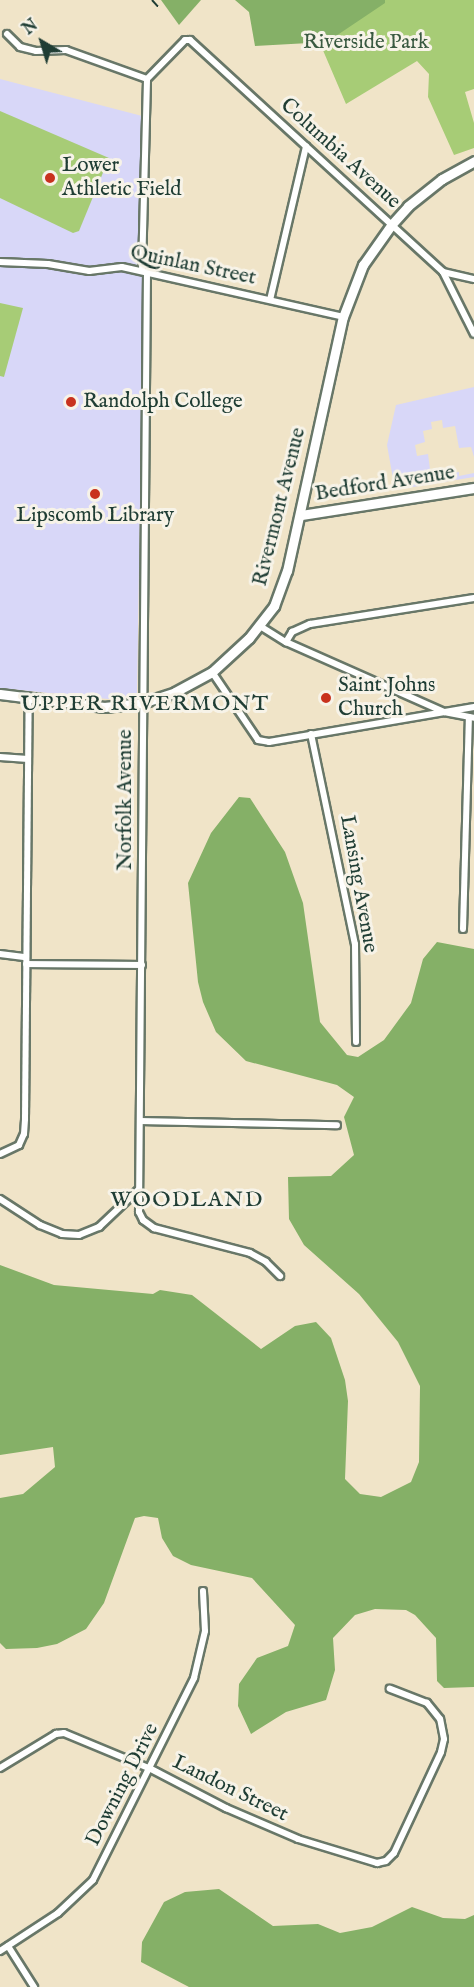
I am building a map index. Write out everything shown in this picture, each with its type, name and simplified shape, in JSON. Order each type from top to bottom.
[{"type":"main road","name":"Rivermont Avenue","points":[[0,694],[104,707],[142,703],[175,692],[212,672],[237,652],[260,626],[273,606],[281,587],[301,514],[343,316],[363,265],[392,224],[424,192],[474,161]]},
{"type":"main road","name":"Bedford Avenue","points":[[301,514],[474,488]]},
{"type":"street","points":[[7,34],[20,47],[36,51],[66,50],[147,79]]},
{"type":"street","name":"Columbia Avenue","points":[[147,79],[178,45],[190,40],[443,272]]},
{"type":"street","name":"Norfolk Avenue","points":[[147,79],[139,1212],[143,1220],[154,1228],[250,1252],[266,1262],[280,1276]]},
{"type":"street","points":[[270,300],[306,146]]},
{"type":"street","name":"Quinlan Street","points":[[0,262],[48,264],[89,272],[122,267],[343,316]]},
{"type":"street","points":[[443,272],[474,279]]},
{"type":"street","points":[[443,272],[474,334]]},
{"type":"street","points":[[470,326],[474,318]]},
{"type":"street","points":[[286,642],[292,632],[310,624],[474,598]]},
{"type":"street","points":[[260,626],[286,642],[444,712],[471,718],[463,929]]},
{"type":"street","points":[[212,672],[258,740],[269,741],[474,707]]},
{"type":"street","points":[[0,1155],[19,1145],[24,1134],[30,698]]},
{"type":"street","name":"Lansing Avenue","points":[[311,734],[355,944],[356,1042]]},
{"type":"street","points":[[0,757],[28,759]]},
{"type":"street","points":[[0,954],[26,960],[142,965]]},
{"type":"street","points":[[140,1121],[337,1125]]},
{"type":"street","points":[[0,1199],[40,1225],[62,1234],[79,1235],[99,1227],[138,1190]]},
{"type":"street","name":"Downing Drive","points":[[0,1951],[58,1913],[93,1880],[151,1769],[194,1678],[205,1631],[203,1591]]},
{"type":"street","name":"Landon Street","points":[[0,1768],[63,1733],[151,1769],[226,1808],[298,1839],[377,1863],[386,1861],[399,1844],[437,1761],[444,1739],[440,1719],[427,1703],[390,1689]]},
{"type":"street","points":[[8,1946],[34,1987]]},
{"type":"shaded area","name":"Randolph College","points":[[0,79],[146,117],[137,695],[108,699],[0,688]]},
{"type":"shaded area","points":[[474,387],[474,457],[471,447],[459,448],[455,426],[443,428],[442,420],[431,422],[432,429],[423,431],[425,442],[415,445],[417,456],[428,454],[431,477],[459,472],[459,476],[474,473],[474,477],[395,490],[387,445],[396,405]]},
{"type":"green space","points":[[161,0],[201,0],[179,25]]},
{"type":"green space","points":[[235,0],[385,0],[385,3],[327,42],[255,46],[249,12]]},
{"type":"green space","name":"Riverside Park","points":[[259,0],[474,0],[474,89],[465,92],[474,123],[474,148],[454,155],[428,97],[429,74],[417,61],[346,104],[322,48]]},
{"type":"green space","name":"Lower Athletic Field","points":[[0,111],[109,158],[79,231],[73,233],[0,198]]},
{"type":"green space","points":[[0,303],[23,308],[4,377],[0,376]]},
{"type":"green space","points":[[239,797],[250,798],[285,852],[303,903],[320,1022],[347,1055],[358,1057],[384,1040],[411,1003],[423,959],[437,942],[474,949],[474,1687],[444,1688],[437,1681],[436,1638],[415,1615],[406,1610],[375,1609],[355,1615],[333,1638],[335,1670],[326,1700],[286,1712],[251,1734],[238,1706],[239,1684],[257,1658],[288,1646],[295,1625],[252,1578],[191,1565],[173,1556],[162,1538],[158,1518],[144,1516],[135,1518],[104,1603],[86,1629],[57,1644],[37,1648],[6,1649],[0,1643],[0,1498],[23,1494],[55,1467],[53,1447],[0,1455],[0,1265],[54,1285],[153,1294],[160,1290],[192,1295],[261,1349],[295,1326],[316,1322],[331,1338],[345,1380],[348,1401],[345,1479],[360,1494],[381,1497],[411,1482],[419,1462],[420,1386],[398,1342],[359,1294],[304,1245],[289,1219],[288,1177],[331,1176],[354,1155],[344,1117],[354,1097],[337,1085],[246,1061],[216,1032],[203,1002],[198,982],[188,883],[211,833]]},
{"type":"green space","points":[[219,1889],[273,1926],[318,1924],[340,1933],[372,1927],[412,1907],[443,1918],[465,1919],[474,1915],[474,1987],[189,1987],[141,1962],[142,1942],[164,1902],[185,1892]]},
{"type":"railway","points":[[152,0],[161,10]]},
{"type":"place","name":"Lower Athletic Field","points":[[50,178]]},
{"type":"place","name":"Randolph College","points":[[71,402]]},
{"type":"place","name":"Lipscomb Library","points":[[95,494]]},
{"type":"place","name":"Saint Johns Church","points":[[326,698]]},
{"type":"district","name":"UPPER RIVERMONT","points":[[145,705]]},
{"type":"district","name":"WOODLAND","points":[[187,1201]]}]
